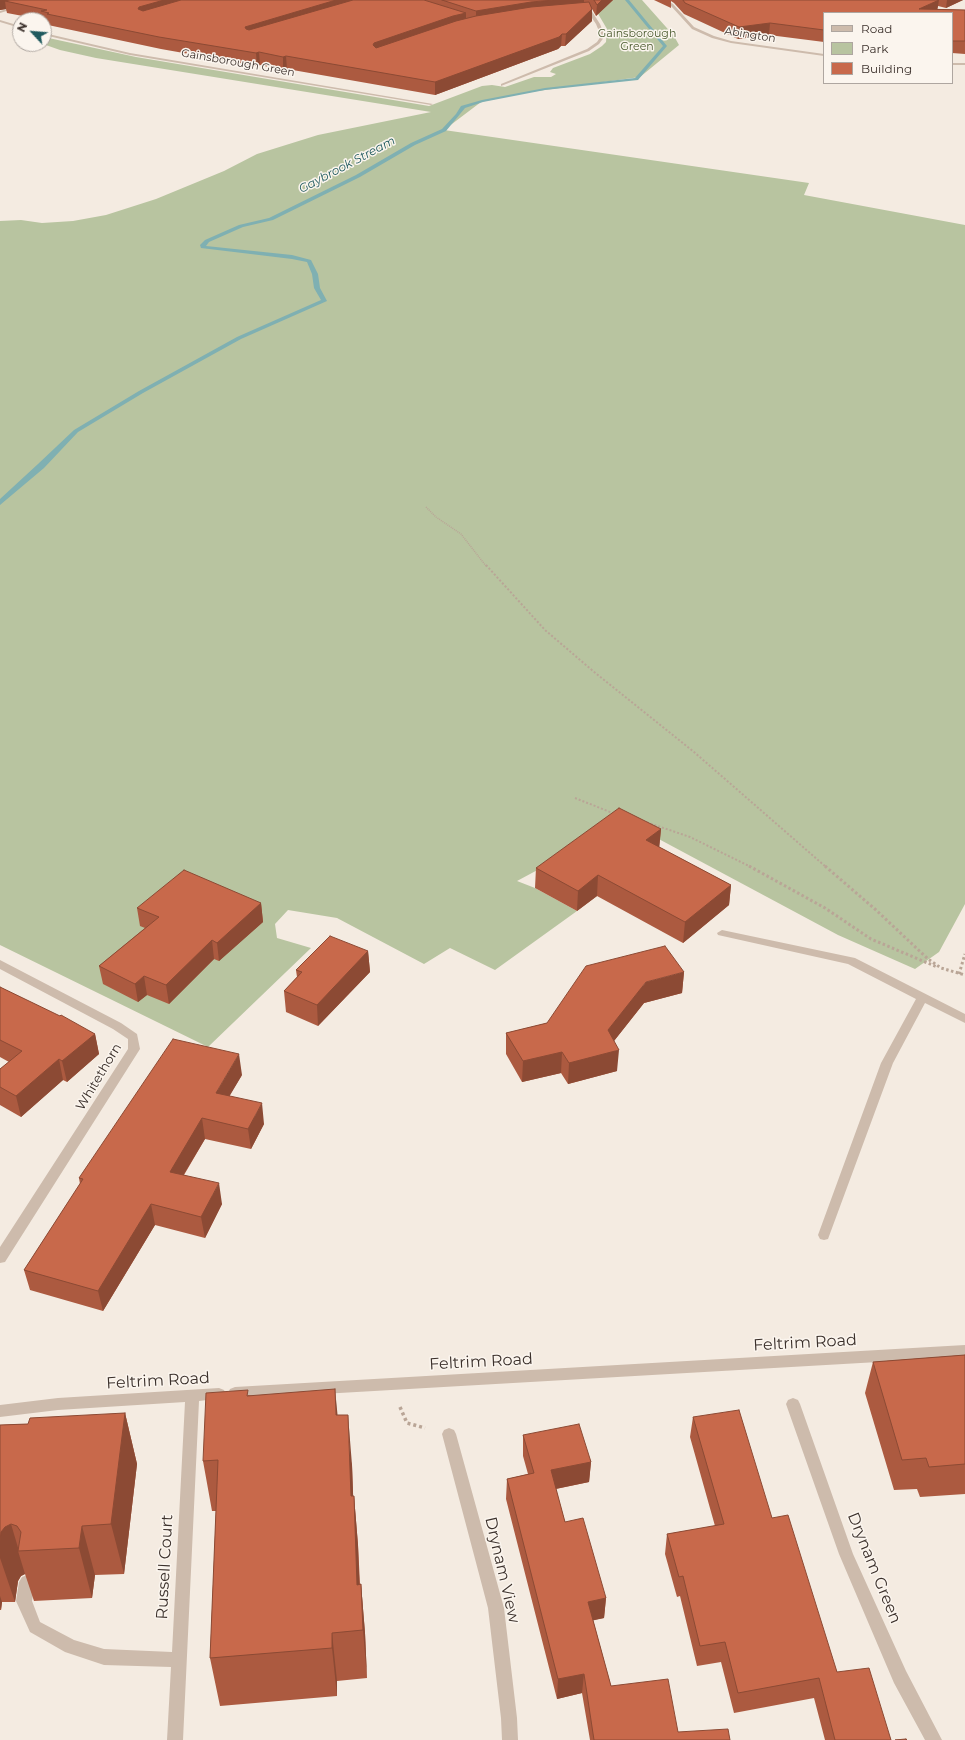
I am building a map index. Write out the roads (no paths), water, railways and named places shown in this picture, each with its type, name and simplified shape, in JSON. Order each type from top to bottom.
[{"type":"street","points":[[0,12],[42,0]]},
{"type":"street","points":[[504,85],[588,50],[598,43],[603,36],[598,24],[590,11],[579,0]]},
{"type":"street","name":"Abington","points":[[663,0],[672,5],[681,14],[685,22],[693,28],[713,37],[731,42],[823,55]]},
{"type":"street","points":[[582,11],[590,11]]},
{"type":"street","points":[[0,21],[12,25]]},
{"type":"street","name":"Gainsborough Green","points":[[52,36],[137,55],[430,104]]},
{"type":"street","points":[[953,64],[965,64]]},
{"type":"street","points":[[722,933],[851,961],[965,1019]]},
{"type":"street","name":"Whitethorn","points":[[0,964],[117,1026],[133,1037],[134,1049],[0,1258]]},
{"type":"street","points":[[824,1235],[887,1063],[923,997]]},
{"type":"street","name":"Feltrim Road","points":[[0,1411],[58,1404],[965,1351]]},
{"type":"street","name":"Russell Court","points":[[175,1740],[192,1396]]},
{"type":"street","name":"Drynam Green","points":[[793,1404],[846,1554],[900,1677],[934,1740]]},
{"type":"street","name":"Drynam View","points":[[449,1434],[496,1608],[509,1718],[510,1740]]},
{"type":"street","points":[[27,1582],[24,1601],[35,1627],[71,1646],[104,1657],[179,1660]]},
{"type":"waterway","name":"Gaybrook Stream","points":[[0,503],[41,466],[76,431],[141,392],[239,338],[324,301],[317,288],[315,274],[309,261],[292,257],[203,247],[207,241],[241,226],[271,219],[358,176],[413,144],[444,130],[458,115],[463,107],[482,101],[545,89],[636,79],[665,46],[627,0]]}]
